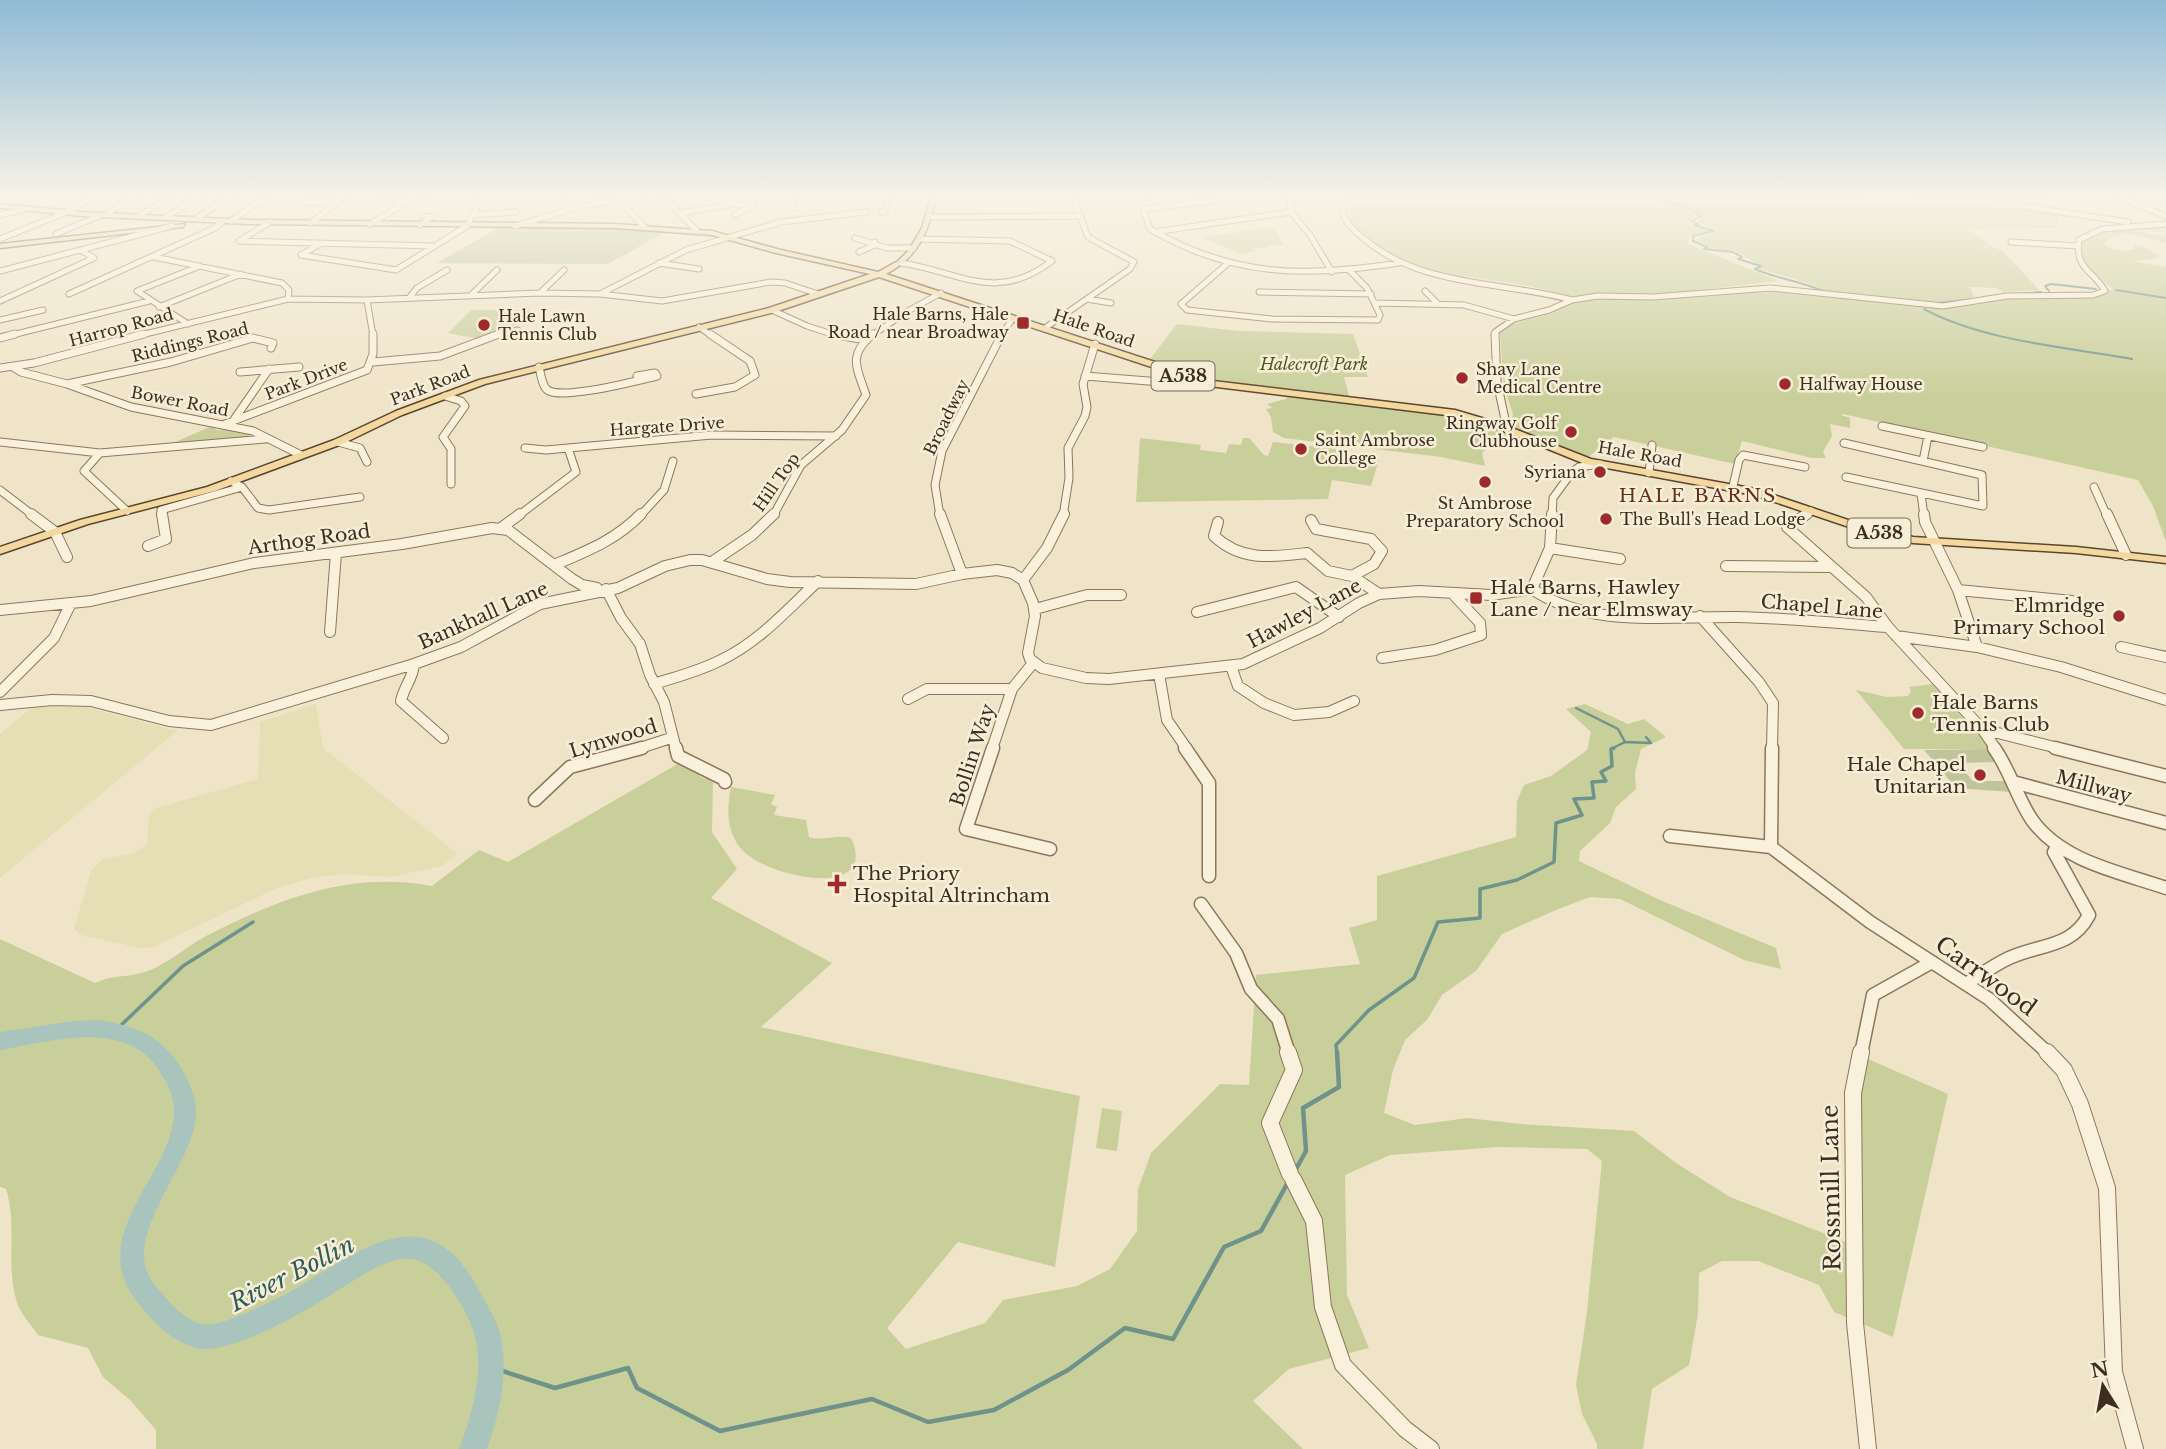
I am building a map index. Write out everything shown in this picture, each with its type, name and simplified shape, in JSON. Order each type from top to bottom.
[{"type":"main road","name":"Hale Road","points":[[837,265],[879,274],[940,293],[1210,383],[1439,409],[1499,426],[1565,454],[1600,464],[1733,486],[1872,531],[1936,542],[2166,560]]},
{"type":"main road","name":"Park Road","points":[[0,551],[127,511],[186,497],[338,442],[399,413],[482,382],[772,310],[879,274],[898,265]]},
{"type":"street","points":[[0,269],[8,270],[29,265]]},
{"type":"street","points":[[0,301],[80,265]]},
{"type":"street","points":[[69,294],[136,265]]},
{"type":"street","points":[[193,265],[282,284],[289,290],[288,299]]},
{"type":"street","points":[[362,265],[396,270],[405,265]]},
{"type":"street","points":[[600,294],[656,265]]},
{"type":"street","points":[[670,265],[699,269]]},
{"type":"street","points":[[908,265],[1001,285],[1011,284],[1046,265]]},
{"type":"street","points":[[1045,328],[1133,265]]},
{"type":"street","points":[[1226,265],[1181,304],[1187,310],[1301,320],[1378,320],[1380,318],[1376,303],[1371,294],[1350,271]]},
{"type":"street","points":[[1231,265],[1276,271],[1332,272],[1389,265]]},
{"type":"street","points":[[1327,265],[1332,272]]},
{"type":"street","points":[[1404,265],[1428,272],[1535,289],[1572,300]]},
{"type":"street","points":[[1499,426],[1505,419],[1497,382],[1495,332],[1514,319],[1549,310],[1572,300],[1598,296],[1653,297],[1759,288],[1942,306],[2018,296],[2105,291],[2081,265]]},
{"type":"street","points":[[188,324],[137,291],[200,266]]},
{"type":"street","points":[[409,298],[417,288],[447,270]]},
{"type":"street","points":[[471,295],[496,270]]},
{"type":"street","points":[[540,293],[564,270]]},
{"type":"street","points":[[159,307],[243,274]]},
{"type":"street","name":"Harrop Road","points":[[0,368],[288,299],[367,300],[540,293],[600,294],[662,301],[771,282],[785,283],[818,294]]},
{"type":"street","points":[[1425,291],[1446,313]]},
{"type":"street","points":[[1259,292],[1371,294]]},
{"type":"street","points":[[772,310],[790,320],[859,346],[914,304],[940,293]]},
{"type":"street","points":[[1087,299],[1111,303],[1104,309]]},
{"type":"street","name":"Park Drive","points":[[229,423],[368,370],[373,362],[374,341],[367,300]]},
{"type":"street","points":[[0,338],[149,301]]},
{"type":"street","points":[[1376,303],[1464,305],[1514,319]]},
{"type":"street","points":[[0,320],[43,310]]},
{"type":"street","name":"Broadway","points":[[962,574],[937,499],[935,484],[938,460],[1000,337],[1013,318]]},
{"type":"street","points":[[1301,320],[1306,332]]},
{"type":"street","points":[[696,394],[736,388],[746,384],[755,375],[750,361],[699,327]]},
{"type":"street","points":[[373,362],[427,358],[459,351],[503,332],[518,330]]},
{"type":"street","name":"Riddings Road","points":[[67,384],[171,362],[238,341],[264,339],[273,343],[271,348]]},
{"type":"street","points":[[845,339],[867,340]]},
{"type":"street","points":[[1033,663],[1028,653],[1035,609],[1023,580],[1031,566],[1048,548],[1063,518],[1069,478],[1068,448],[1085,416],[1085,376],[1095,344]]},
{"type":"street","name":"Hill Top","points":[[712,562],[740,545],[765,522],[783,501],[793,477],[804,461],[837,436],[866,396],[855,357],[859,346]]},
{"type":"street","name":"Bower Road","points":[[13,367],[21,372],[154,413],[229,423],[270,438],[301,455]]},
{"type":"street","points":[[240,372],[299,367]]},
{"type":"street","points":[[539,367],[545,388],[550,393],[580,392],[639,379]]},
{"type":"street","points":[[229,423],[269,369]]},
{"type":"street","points":[[1085,376],[1161,382]]},
{"type":"street","points":[[446,396],[461,401],[465,406],[443,437],[451,449],[451,484]]},
{"type":"street","points":[[1882,426],[1983,447]]},
{"type":"street","name":"Hargate Drive","points":[[525,448],[569,448],[711,435],[754,434],[811,438],[837,436]]},
{"type":"street","points":[[1923,461],[1928,436]]},
{"type":"street","points":[[0,442],[100,453],[270,438]]},
{"type":"street","name":"Hargate Drive","points":[[811,438],[823,446]]},
{"type":"street","points":[[338,442],[360,448],[367,462]]},
{"type":"street","points":[[1844,443],[1982,475],[1983,506],[1846,477]]},
{"type":"street","points":[[1649,472],[1652,445]]},
{"type":"street","points":[[569,448],[576,472],[501,528],[582,585],[606,589],[621,618],[640,644],[654,684],[664,702],[677,756],[687,759],[704,773],[724,779],[725,782]]},
{"type":"street","points":[[100,453],[84,471],[127,511]]},
{"type":"street","points":[[1565,454],[1573,467],[1572,472]]},
{"type":"street","points":[[1733,486],[1742,455],[1805,467]]},
{"type":"street","points":[[554,565],[625,531],[664,490],[673,461]]},
{"type":"street","points":[[1532,589],[1550,548],[1552,502],[1572,472],[1579,467],[1600,464]]},
{"type":"street","points":[[231,481],[242,487],[258,508],[269,510],[360,497]]},
{"type":"street","points":[[148,545],[166,539],[161,509],[242,487]]},
{"type":"street","points":[[2094,487],[2126,555]]},
{"type":"street","points":[[0,490],[55,532],[67,557]]},
{"type":"street","points":[[1921,494],[1925,522],[1958,590],[1977,647]]},
{"type":"street","points":[[1811,510],[1787,527],[1866,597],[1892,631],[2061,667],[2166,700]]},
{"type":"street","points":[[1311,520],[1316,529],[1340,536],[1371,539],[1382,551],[1374,564],[1352,576]]},
{"type":"street","points":[[1218,523],[1214,536],[1227,551],[1254,558],[1307,553],[1328,570],[1352,576],[1379,594]]},
{"type":"street","name":"Arthog Road","points":[[0,610],[71,603],[132,592],[237,566],[501,528]]},
{"type":"street","points":[[1550,548],[1620,559]]},
{"type":"street","points":[[330,632],[336,552]]},
{"type":"street","name":"Bankhall Lane","points":[[0,705],[42,700],[77,700],[106,703],[186,727],[211,725],[414,664],[461,647],[540,604],[629,585],[678,562],[702,560],[766,579],[916,584],[997,570],[1012,573],[1023,580]]},
{"type":"street","points":[[997,570],[1031,566]]},
{"type":"street","points":[[1726,566],[1830,567]]},
{"type":"street","points":[[654,684],[709,666],[730,656],[765,629],[818,581]]},
{"type":"street","points":[[1197,612],[1296,587],[1339,617]]},
{"type":"street","name":"Hawley Lane","points":[[1033,663],[1060,673],[1086,678],[1231,667],[1253,660],[1379,594],[1404,591],[1491,595],[1532,589]]},
{"type":"street","name":"Chapel Lane","points":[[1532,589],[1540,597],[1557,605],[1592,613],[1808,620],[1892,631],[1982,729],[2031,819],[2047,838],[2089,862],[2166,888]]},
{"type":"street","points":[[1958,590],[2072,601]]},
{"type":"street","points":[[1382,658],[1435,650],[1481,635],[1480,623],[1451,593]]},
{"type":"street","points":[[1035,609],[1087,595],[1121,595]]},
{"type":"street","points":[[0,692],[54,638],[71,603]]},
{"type":"street","points":[[1670,836],[1771,848],[1773,703],[1759,682],[1700,616]]},
{"type":"street","points":[[2121,647],[2166,657]]},
{"type":"street","name":"Bollin Way","points":[[1033,663],[1012,689],[966,830],[1050,849]]},
{"type":"street","points":[[414,664],[414,678],[402,690],[401,701],[443,738]]},
{"type":"street","points":[[1231,667],[1238,685],[1264,703],[1294,715],[1329,712],[1354,701]]},
{"type":"street","points":[[1159,674],[1167,720],[1209,783],[1209,876]]},
{"type":"street","name":"Bollin Way","points":[[908,699],[919,691],[936,688],[1012,689]]},
{"type":"street","points":[[1982,729],[2166,776]]},
{"type":"street","name":"Lynwood","points":[[535,800],[570,767],[618,756],[671,738]]},
{"type":"street","name":"Millway","points":[[2013,782],[2166,824]]},
{"type":"street","points":[[1966,984],[2012,957],[2071,939],[2083,929],[2089,915],[2054,852],[2057,846]]},
{"type":"street","name":"Carrwood","points":[[1771,848],[1870,922],[1989,999],[2028,1032],[2064,1070],[2080,1104],[2107,1188],[2115,1372],[2134,1449]]},
{"type":"street","points":[[1201,904],[1236,953],[1251,989],[1278,1019],[1294,1070],[1270,1123],[1314,1221],[1323,1307],[1343,1365],[1405,1429],[1431,1449]]},
{"type":"street","name":"Rossmill Lane","points":[[1868,1449],[1855,1323],[1853,1093],[1873,995],[1932,962]]},
{"type":"shaded area","points":[[316,704],[323,748],[458,854],[442,866],[390,877],[344,874],[311,878],[277,888],[154,947],[140,948],[81,935],[74,929],[91,871],[103,859],[134,853],[147,844],[149,814],[156,808],[258,779],[260,722]]},
{"type":"shaded area","points":[[31,708],[90,708],[177,731],[0,878],[0,734]]},
{"type":"green space","points":[[1413,265],[1739,265],[1779,281],[1664,294],[1574,297],[1529,286],[1430,271]]},
{"type":"green space","points":[[1760,265],[2016,265],[2039,290],[2004,292],[1996,288],[1970,287],[1974,297],[1938,303],[1823,290],[1815,285],[1757,268],[1762,266]]},
{"type":"green space","points":[[2080,265],[2166,267],[2166,542],[2153,506],[2138,480],[1843,414],[1841,415],[1850,418],[1850,428],[1830,424],[1832,436],[1823,452],[1826,458],[1812,458],[1742,441],[1735,464],[1614,437],[1587,458],[1549,444],[1510,424],[1513,414],[1504,387],[1500,332],[1511,325],[1584,299],[1764,289],[1948,308],[2008,297],[2098,295],[2113,289],[2081,268]]},
{"type":"green space","name":"Hale Lawn Tennis Club","points":[[471,310],[532,310],[510,329],[478,339],[448,333]]},
{"type":"green space","name":"Halecroft Park","points":[[1177,324],[1239,331],[1353,334],[1368,377],[1344,377],[1350,399],[1212,384],[1147,363]]},
{"type":"green space","points":[[1287,396],[1442,413],[1506,431],[1527,442],[1492,445],[1482,453],[1485,466],[1441,457],[1284,438],[1273,432],[1271,417],[1266,409],[1272,408],[1267,404],[1286,399]]},
{"type":"green space","points":[[214,425],[216,430],[234,429],[251,435],[241,439],[166,446]]},
{"type":"green space","points":[[1140,438],[1201,445],[1200,450],[1226,453],[1229,444],[1241,445],[1243,438],[1249,438],[1268,456],[1273,442],[1337,449],[1343,451],[1340,454],[1379,460],[1371,486],[1332,480],[1328,499],[1136,502]]},
{"type":"green space","name":"Hale Barns Tennis Club","points":[[1933,684],[1991,749],[1904,749],[1856,690],[1887,697],[1908,696],[1911,691],[1909,687]]},
{"type":"green space","points":[[1585,704],[1628,724],[1644,719],[1666,737],[1641,749],[1635,773],[1636,789],[1616,807],[1610,823],[1580,851],[1579,861],[1660,900],[1776,948],[1781,969],[1744,960],[1620,899],[1590,897],[1502,934],[1476,971],[1442,995],[1427,1020],[1405,1040],[1393,1070],[1384,1113],[1415,1125],[1468,1118],[1634,1131],[1676,1163],[1730,1197],[1854,1245],[1859,1055],[1948,1094],[1893,1337],[1834,1312],[1819,1285],[1758,1261],[1722,1261],[1699,1273],[1698,1314],[1689,1365],[1652,1389],[1643,1449],[1597,1449],[1582,1414],[1576,1385],[1587,1312],[1602,1161],[1587,1149],[1499,1147],[1390,1155],[1345,1175],[1347,1295],[1369,1348],[1289,1369],[1253,1401],[1303,1449],[156,1449],[156,1430],[131,1401],[103,1377],[88,1348],[38,1335],[17,1303],[12,1274],[9,1203],[6,1189],[0,1187],[0,939],[95,983],[108,978],[141,973],[260,910],[315,891],[372,882],[432,886],[479,850],[508,862],[681,762],[703,778],[713,780],[712,832],[737,869],[711,898],[832,963],[761,1027],[1080,1096],[1055,1267],[958,1242],[887,1328],[906,1349],[985,1323],[1003,1300],[1077,1286],[1110,1269],[1137,1231],[1138,1189],[1151,1153],[1220,1084],[1249,1085],[1256,975],[1360,964],[1349,928],[1377,920],[1377,876],[1516,837],[1517,801],[1524,785],[1551,776],[1587,750],[1591,732],[1566,709]]},
{"type":"green space","points":[[1991,749],[1997,762],[1957,763],[1973,781],[2005,781],[2011,792],[1956,788],[1924,750]]},
{"type":"green space","points":[[731,787],[775,795],[771,804],[777,807],[774,815],[806,820],[809,837],[851,838],[856,858],[849,871],[834,877],[814,878],[769,867],[750,857],[738,845],[729,824]]},
{"type":"green space","points":[[1102,1108],[1122,1111],[1117,1151],[1096,1148]]},
{"type":"waterway","points":[[1756,265],[1761,266],[1755,269],[1823,291]]},
{"type":"waterway","points":[[2049,291],[2045,286],[2051,284],[2096,289]]},
{"type":"waterway","points":[[2116,290],[2166,298]]},
{"type":"waterway","points":[[1983,297],[2041,292]]},
{"type":"waterway","points":[[1938,303],[1973,299]]},
{"type":"waterway","points":[[1924,309],[1947,320],[1998,336],[2132,359]]},
{"type":"waterway","points":[[1576,708],[1618,729],[1625,742]]},
{"type":"waterway","points":[[1625,742],[1651,743],[1646,737]]},
{"type":"waterway","points":[[1611,749],[1625,742]]},
{"type":"waterway","points":[[1337,1054],[1336,1045],[1369,1010],[1414,978],[1438,922],[1480,918],[1480,889],[1517,880],[1554,862],[1556,823],[1582,815],[1574,799],[1594,798],[1592,782],[1606,781],[1601,772],[1612,766],[1611,749]]},
{"type":"waterway","points":[[115,1031],[183,966],[253,922]]},
{"type":"waterway","name":"River Bollin","points":[[0,1041],[73,1030],[121,1032],[142,1040],[160,1055],[175,1077],[185,1105],[184,1123],[176,1146],[141,1217],[134,1241],[133,1264],[141,1287],[160,1310],[188,1332],[211,1337],[239,1328],[292,1304],[360,1263],[391,1250],[417,1248],[445,1263],[458,1278],[481,1317],[489,1341],[488,1389],[482,1423],[473,1449]]},
{"type":"waterway","points":[[1296,1169],[1306,1151],[1303,1108],[1339,1087],[1337,1052]]},
{"type":"waterway","points":[[490,1367],[555,1388],[628,1368],[637,1388],[720,1431],[872,1399],[928,1422],[994,1410],[1068,1370],[1125,1328],[1173,1339],[1224,1247],[1261,1231],[1287,1184]]},
{"type":"place","name":"Hale Barns, Hale Road / near Broadway","points":[[1023,323]]},
{"type":"place","name":"Hale Lawn Tennis Club","points":[[484,325]]},
{"type":"place","name":"Shay Lane Medical Centre","points":[[1462,378]]},
{"type":"place","name":"Halfway House","points":[[1785,384]]},
{"type":"place","name":"Ringway Golf Clubhouse","points":[[1571,432]]},
{"type":"place","name":"Saint Ambrose College","points":[[1301,449]]},
{"type":"place","name":"Syriana","points":[[1600,472]]},
{"type":"place","name":"St Ambrose Preparatory School","points":[[1485,482]]},
{"type":"place","name":"The Bull's Head Lodge","points":[[1606,519]]},
{"type":"place","name":"Hale Barns, Hawley Lane / near Elmsway","points":[[1476,598]]},
{"type":"place","name":"Elmridge Primary School","points":[[2119,616]]},
{"type":"place","name":"Hale Barns Tennis Club","points":[[1918,713]]},
{"type":"place","name":"Hale Chapel Unitarian","points":[[1980,775]]},
{"type":"place","name":"The Priory Hospital Altrincham","points":[[837,884]]},
{"type":"district","name":"HALE BARNS","points":[[1698,495]]}]
